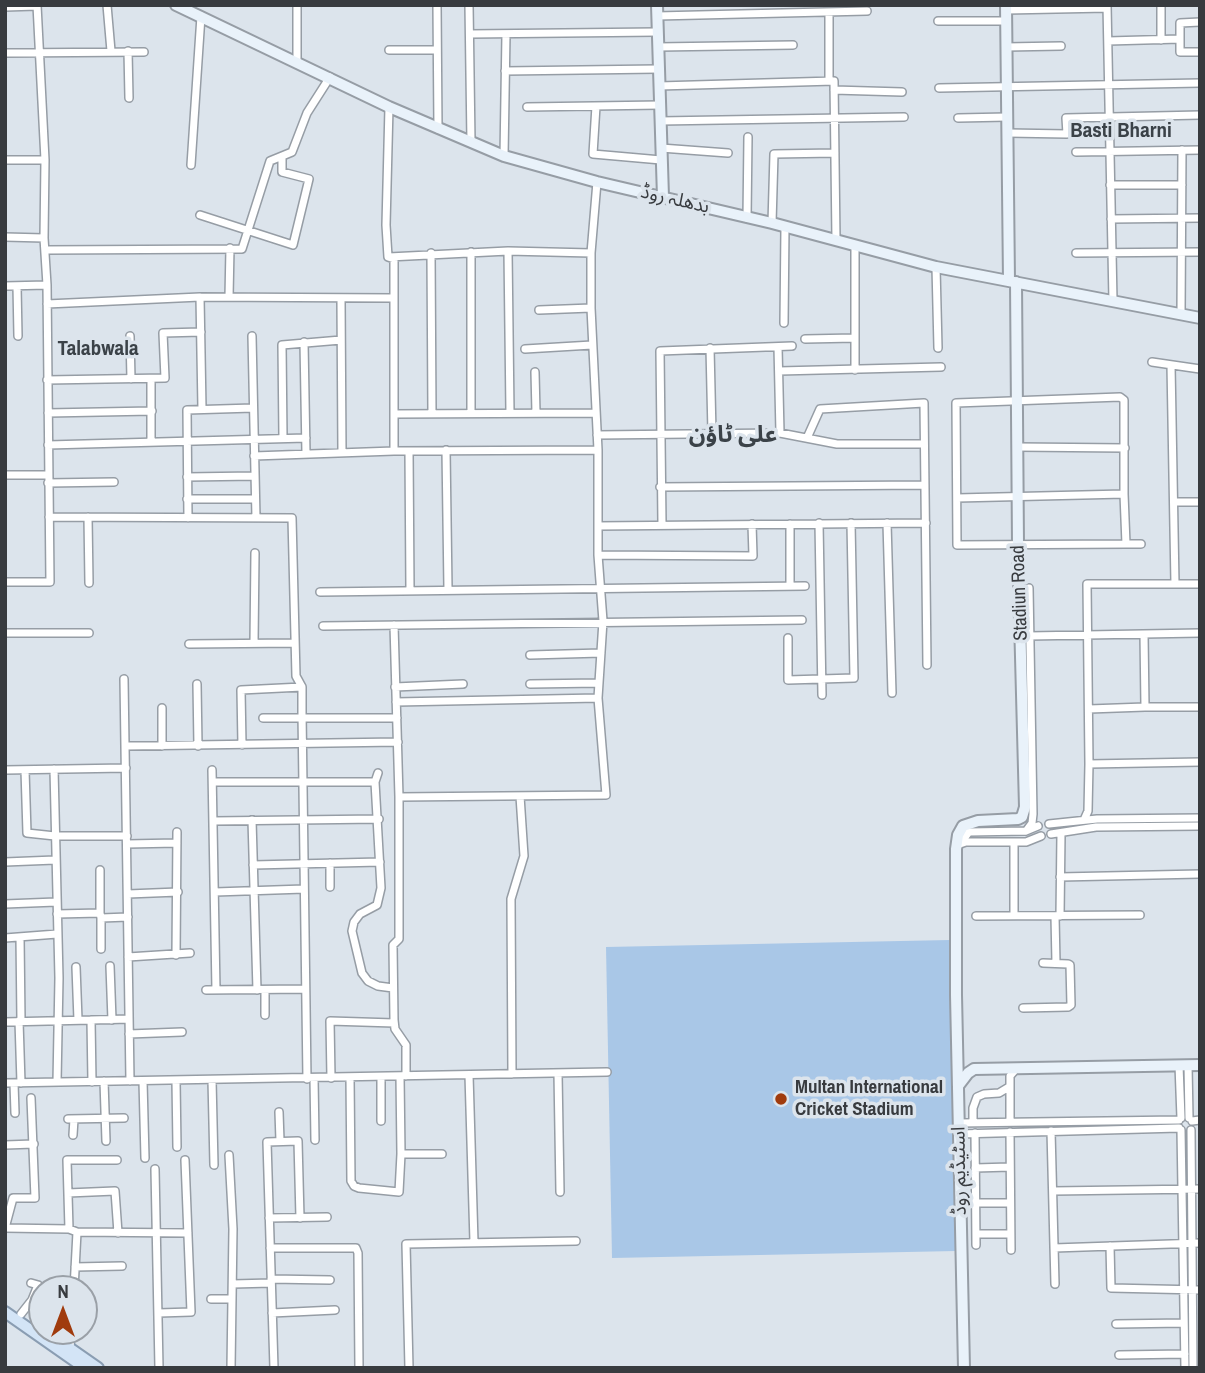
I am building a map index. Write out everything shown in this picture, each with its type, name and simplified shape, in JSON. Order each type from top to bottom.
[{"type":"main road","name":"بدھلہ روڈ","points":[[176,5],[389,107],[505,156],[597,182],[772,223],[936,267],[1200,318]]},
{"type":"main road","points":[[657,11],[663,197]]},
{"type":"main road","name":"Stadiun Road","points":[[958,847],[958,835],[963,826],[978,821],[1016,820],[1022,817],[1025,811],[1006,12]]},
{"type":"main road","name":"اسٹیڈیم روڈ","points":[[958,847],[958,1086],[964,1368]]},
{"type":"main road","points":[[958,1086],[974,1069],[1200,1065]]},
{"type":"main road","points":[[5,1303],[28,1319]]},
{"type":"main road","points":[[5,1312],[85,1368]]},
{"type":"main road","points":[[66,1345],[98,1368]]},
{"type":"street","points":[[107,5],[111,51]]},
{"type":"street","points":[[297,61],[298,5]]},
{"type":"street","points":[[437,5],[438,129]]},
{"type":"street","points":[[469,5],[471,142]]},
{"type":"street","points":[[707,15],[708,5]]},
{"type":"street","points":[[1161,5],[1161,40]]},
{"type":"street","points":[[5,7],[37,6],[45,160],[50,582],[5,582]]},
{"type":"street","points":[[938,21],[1006,12],[1107,7],[1113,301]]},
{"type":"street","points":[[657,11],[707,15],[780,9],[829,12],[849,8],[867,11]]},
{"type":"street","points":[[829,12],[829,81]]},
{"type":"street","points":[[191,165],[201,15]]},
{"type":"street","points":[[1200,22],[1180,23],[1180,52],[1200,52]]},
{"type":"street","points":[[470,34],[657,32]]},
{"type":"street","points":[[505,156],[506,34]]},
{"type":"street","points":[[1108,41],[1180,39]]},
{"type":"street","points":[[658,47],[793,45]]},
{"type":"street","points":[[1006,47],[1061,46]]},
{"type":"street","points":[[388,50],[437,50]]},
{"type":"street","points":[[5,54],[40,51],[144,52]]},
{"type":"street","points":[[128,51],[129,97]]},
{"type":"street","points":[[505,71],[659,69]]},
{"type":"street","points":[[46,250],[242,249],[270,161],[292,152],[307,113],[330,78]]},
{"type":"street","points":[[659,86],[834,81],[836,240]]},
{"type":"street","points":[[939,88],[1200,83]]},
{"type":"street","points":[[834,90],[902,92]]},
{"type":"street","points":[[527,107],[660,105]]},
{"type":"street","points":[[596,106],[593,154],[661,160]]},
{"type":"street","points":[[388,257],[389,107]]},
{"type":"street","points":[[1008,133],[1067,134],[1066,118],[1200,115]]},
{"type":"street","points":[[660,121],[904,117]]},
{"type":"street","points":[[958,118],[1007,117]]},
{"type":"street","points":[[747,218],[748,138]]},
{"type":"street","points":[[661,148],[728,153]]},
{"type":"street","points":[[1181,314],[1182,150]]},
{"type":"street","points":[[1076,152],[1200,150]]},
{"type":"street","points":[[772,223],[774,154],[835,153]]},
{"type":"street","points":[[200,215],[293,245],[309,179],[282,172],[282,158]]},
{"type":"street","points":[[5,160],[45,160]]},
{"type":"street","points":[[399,797],[606,795],[598,698],[603,621],[598,555],[598,450],[591,308],[591,253],[597,182]]},
{"type":"street","points":[[1111,185],[1182,185]]},
{"type":"street","points":[[1111,219],[1200,218]]},
{"type":"street","points":[[784,323],[785,227]]},
{"type":"street","points":[[5,237],[44,238]]},
{"type":"street","points":[[855,245],[855,370]]},
{"type":"street","points":[[229,298],[230,248]]},
{"type":"street","points":[[388,257],[508,251],[591,253]]},
{"type":"street","points":[[508,251],[510,413]]},
{"type":"street","points":[[471,252],[471,413]]},
{"type":"street","points":[[1076,253],[1200,252]]},
{"type":"street","points":[[431,253],[432,414]]},
{"type":"street","points":[[388,257],[394,259],[394,451]]},
{"type":"street","points":[[936,267],[938,348]]},
{"type":"street","points":[[5,286],[47,285]]},
{"type":"street","points":[[17,286],[18,336]]},
{"type":"street","points":[[47,304],[200,297],[393,298]]},
{"type":"street","points":[[200,297],[202,409]]},
{"type":"street","points":[[341,299],[342,453]]},
{"type":"street","points":[[539,310],[591,308]]},
{"type":"street","points":[[47,380],[165,378],[163,333],[201,332]]},
{"type":"street","points":[[130,336],[131,379]]},
{"type":"street","points":[[252,336],[256,518]]},
{"type":"street","points":[[805,339],[855,338]]},
{"type":"street","points":[[283,438],[282,345],[341,340]]},
{"type":"street","points":[[304,342],[306,454]]},
{"type":"street","points":[[525,349],[592,345]]},
{"type":"street","points":[[662,524],[660,351],[792,346]]},
{"type":"street","points":[[779,347],[780,433]]},
{"type":"street","points":[[710,348],[712,433]]},
{"type":"street","points":[[1152,362],[1200,369]]},
{"type":"street","points":[[1171,365],[1175,584]]},
{"type":"street","points":[[779,372],[941,367]]},
{"type":"street","points":[[535,372],[536,413]]},
{"type":"street","points":[[151,379],[151,442]]},
{"type":"street","points":[[1126,544],[1123,398],[956,403],[957,545],[1141,544]]},
{"type":"street","points":[[807,438],[820,409],[924,403],[927,665]]},
{"type":"street","points":[[188,518],[187,410],[253,408]]},
{"type":"street","points":[[48,413],[152,411]]},
{"type":"street","points":[[394,414],[596,413]]},
{"type":"street","points":[[597,435],[780,433],[837,443],[925,444]]},
{"type":"street","points":[[48,445],[306,438]]},
{"type":"street","points":[[1017,447],[1125,448]]},
{"type":"street","points":[[254,456],[446,450],[598,450]]},
{"type":"street","points":[[446,450],[448,589]]},
{"type":"street","points":[[409,451],[410,590]]},
{"type":"street","points":[[5,475],[114,482]]},
{"type":"street","points":[[187,477],[255,475]]},
{"type":"street","points":[[660,487],[925,485]]},
{"type":"street","points":[[957,498],[1124,494]]},
{"type":"street","points":[[187,499],[255,499]]},
{"type":"street","points":[[1174,502],[1200,502]]},
{"type":"street","points":[[49,517],[292,518],[296,676],[302,687],[305,989],[315,1140]]},
{"type":"street","points":[[88,517],[89,583]]},
{"type":"street","points":[[819,523],[822,695]]},
{"type":"street","points":[[788,638],[789,680],[854,678],[851,523]]},
{"type":"street","points":[[887,523],[892,693]]},
{"type":"street","points":[[598,526],[926,523]]},
{"type":"street","points":[[598,555],[753,556],[752,524]]},
{"type":"street","points":[[790,524],[790,586]]},
{"type":"street","points":[[254,643],[255,553]]},
{"type":"street","points":[[1084,820],[1088,811],[1089,764],[1087,584],[1200,584]]},
{"type":"street","points":[[320,592],[805,586]]},
{"type":"street","points":[[1026,831],[1032,823],[1033,814],[1029,588]]},
{"type":"street","points":[[323,626],[802,620]]},
{"type":"street","points":[[350,1077],[351,1181],[354,1186],[398,1192],[406,1045],[395,1029],[393,988],[393,945],[399,939],[399,797],[394,625]]},
{"type":"street","points":[[5,633],[89,633]]},
{"type":"street","points":[[1029,636],[1200,633]]},
{"type":"street","points":[[1144,634],[1145,707]]},
{"type":"street","points":[[189,644],[295,643]]},
{"type":"street","points":[[530,655],[601,653]]},
{"type":"street","points":[[124,679],[130,1081]]},
{"type":"street","points":[[530,684],[599,683]]},
{"type":"street","points":[[197,684],[198,746]]},
{"type":"street","points":[[395,687],[463,684]]},
{"type":"street","points":[[242,745],[241,690],[302,687]]},
{"type":"street","points":[[396,702],[598,698]]},
{"type":"street","points":[[1089,709],[1200,707]]},
{"type":"street","points":[[162,708],[162,746]]},
{"type":"street","points":[[263,718],[397,718]]},
{"type":"street","points":[[125,746],[398,742]]},
{"type":"street","points":[[1089,764],[1200,762]]},
{"type":"street","points":[[5,770],[126,768]]},
{"type":"street","points":[[54,769],[57,1082]]},
{"type":"street","points":[[25,770],[27,833],[177,843]]},
{"type":"street","points":[[212,770],[216,990]]},
{"type":"street","points":[[378,773],[375,782],[381,888],[377,905],[360,914],[354,922],[352,932],[362,974],[368,981],[379,986],[393,988]]},
{"type":"street","points":[[214,782],[375,782]]},
{"type":"street","points":[[512,1074],[512,899],[524,856],[520,796]]},
{"type":"street","points":[[214,821],[379,818]]},
{"type":"street","points":[[958,847],[969,832],[1026,831],[1043,823],[1200,818]]},
{"type":"street","points":[[252,820],[254,891],[265,1015]]},
{"type":"street","points":[[1049,824],[1051,834]]},
{"type":"street","points":[[1038,826],[1038,834],[1041,836]]},
{"type":"street","points":[[958,847],[966,842],[1026,842],[1041,836],[1096,827],[1200,826]]},
{"type":"street","points":[[176,955],[177,832]]},
{"type":"street","points":[[1056,963],[1061,834]]},
{"type":"street","points":[[1014,842],[1014,916]]},
{"type":"street","points":[[5,862],[55,860]]},
{"type":"street","points":[[330,863],[330,887]]},
{"type":"street","points":[[253,865],[380,863]]},
{"type":"street","points":[[100,870],[101,949]]},
{"type":"street","points":[[1060,877],[1200,874]]},
{"type":"street","points":[[381,888],[399,888]]},
{"type":"street","points":[[215,892],[304,889]]},
{"type":"street","points":[[128,894],[178,892]]},
{"type":"street","points":[[5,904],[56,902]]},
{"type":"street","points":[[57,914],[128,917]]},
{"type":"street","points":[[976,916],[1140,915]]},
{"type":"street","points":[[5,938],[57,934]]},
{"type":"street","points":[[15,1114],[20,1021],[20,937]]},
{"type":"street","points":[[128,957],[190,953]]},
{"type":"street","points":[[1023,1008],[1071,1005],[1070,965],[1043,963]]},
{"type":"street","points":[[110,966],[112,1020]]},
{"type":"street","points":[[76,967],[78,1020]]},
{"type":"street","points":[[206,990],[305,989]]},
{"type":"street","points":[[5,1021],[129,1019]]},
{"type":"street","points":[[91,1020],[93,1082]]},
{"type":"street","points":[[331,1078],[330,1021],[394,1023]]},
{"type":"street","points":[[129,1034],[182,1032]]},
{"type":"street","points":[[1183,1065],[1196,1189],[1196,1243],[1192,1290],[1193,1368]]},
{"type":"street","points":[[1010,1122],[1010,1076],[1017,1068]]},
{"type":"street","points":[[5,1083],[607,1072]]},
{"type":"street","points":[[558,1073],[560,1192]]},
{"type":"street","points":[[469,1075],[474,1242]]},
{"type":"street","points":[[381,1077],[382,1121]]},
{"type":"street","points":[[212,1080],[214,1166]]},
{"type":"street","points":[[143,1081],[145,1158]]},
{"type":"street","points":[[176,1081],[177,1147]]},
{"type":"street","points":[[104,1082],[106,1141]]},
{"type":"street","points":[[973,1123],[973,1108],[977,1097],[999,1093],[1009,1087]]},
{"type":"street","points":[[31,1098],[35,1198],[13,1198],[5,1228],[188,1233]]},
{"type":"street","points":[[279,1112],[280,1142]]},
{"type":"street","points":[[73,1135],[71,1119],[124,1118]]},
{"type":"street","points":[[959,1128],[973,1123],[1010,1122],[1188,1124]]},
{"type":"street","points":[[959,1128],[975,1133],[1188,1124]]},
{"type":"street","points":[[1185,1368],[1184,1323],[1192,1290],[1183,1244],[1182,1189],[1188,1124]]},
{"type":"street","points":[[1051,1131],[1055,1284]]},
{"type":"street","points":[[1010,1132],[1011,1250]]},
{"type":"street","points":[[975,1133],[976,1245]]},
{"type":"street","points":[[274,1368],[267,1142],[298,1141],[300,1218]]},
{"type":"street","points":[[5,1145],[34,1144]]},
{"type":"street","points":[[401,1154],[442,1154]]},
{"type":"street","points":[[229,1156],[233,1229],[231,1368]]},
{"type":"street","points":[[75,1275],[67,1160],[117,1160]]},
{"type":"street","points":[[159,1313],[191,1312],[185,1160]]},
{"type":"street","points":[[975,1168],[1010,1167]]},
{"type":"street","points":[[155,1168],[159,1368]]},
{"type":"street","points":[[1053,1191],[1196,1189]]},
{"type":"street","points":[[68,1193],[115,1191],[118,1233]]},
{"type":"street","points":[[975,1203],[1010,1203]]},
{"type":"street","points":[[269,1218],[327,1217]]},
{"type":"street","points":[[976,1234],[1010,1234]]},
{"type":"street","points":[[409,1368],[404,1246],[410,1243],[576,1241]]},
{"type":"street","points":[[1054,1248],[1196,1243]]},
{"type":"street","points":[[1110,1246],[1111,1288],[1192,1290]]},
{"type":"street","points":[[270,1248],[356,1248],[359,1368]]},
{"type":"street","points":[[75,1267],[122,1266]]},
{"type":"street","points":[[233,1284],[330,1280]]},
{"type":"street","points":[[211,1299],[232,1299]]},
{"type":"street","points":[[21,1314],[28,1305]]},
{"type":"street","points":[[272,1312],[335,1310]]},
{"type":"street","points":[[1116,1324],[1184,1323]]},
{"type":"street","points":[[1119,1355],[1185,1354]]},
{"type":"shaded area","name":"Multan International Cricket Stadium","points":[[950,940],[956,1251],[612,1258],[606,947]]},
{"type":"place","name":"Multan International Cricket Stadium","points":[[781,1099]]},
{"type":"district","name":"Basti Bharni","points":[[1121,131]]},
{"type":"district","name":"Talabwala","points":[[98,349]]},
{"type":"district","name":"علی ٹاؤن","points":[[733,436]]}]
